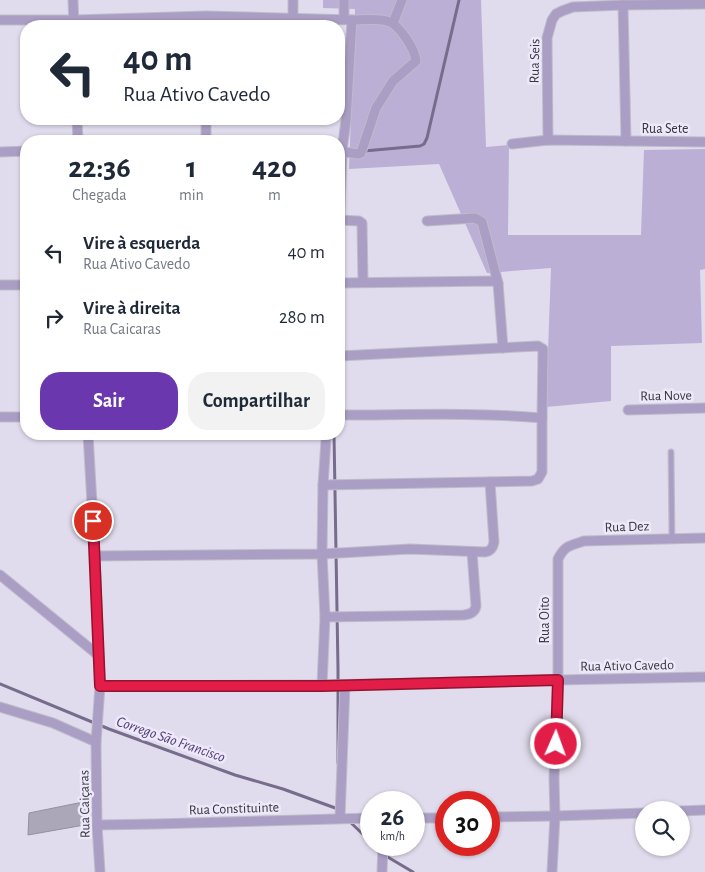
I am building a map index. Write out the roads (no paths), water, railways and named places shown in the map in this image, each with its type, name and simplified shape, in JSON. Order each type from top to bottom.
[{"type":"street","points":[[73,0],[74,20]]},
{"type":"street","points":[[293,0],[293,18]]},
{"type":"street","points":[[344,0],[350,42],[345,78]]},
{"type":"street","points":[[393,23],[402,0]]},
{"type":"street","name":"Rua Seis","points":[[548,140],[546,38],[556,14],[573,7],[705,4]]},
{"type":"street","points":[[623,5],[626,141]]},
{"type":"street","points":[[131,20],[206,16],[348,19],[393,23],[409,43],[416,61],[393,81],[376,108],[361,153],[345,152]]},
{"type":"street","points":[[0,20],[20,21]]},
{"type":"street","points":[[343,135],[346,120],[345,111]]},
{"type":"street","name":"Rua Sete","points":[[512,144],[548,140],[705,142]]},
{"type":"street","points":[[0,152],[20,152]]},
{"type":"street","points":[[427,221],[476,218],[482,222],[498,284],[503,348]]},
{"type":"street","points":[[345,220],[359,221],[362,223],[363,282]]},
{"type":"street","points":[[345,283],[494,281],[498,284]]},
{"type":"street","points":[[0,285],[20,285]]},
{"type":"street","points":[[323,485],[532,481],[538,479],[542,472],[542,349],[538,346],[345,356]]},
{"type":"street","name":"Rua Nove","points":[[628,410],[705,408]]},
{"type":"street","points":[[345,415],[463,415],[542,418]]},
{"type":"street","points":[[0,418],[20,417]]},
{"type":"street","name":"Rua Caiçaras","points":[[88,440],[100,686],[97,738],[97,825],[100,872]]},
{"type":"street","points":[[322,686],[325,617],[322,554],[323,485],[326,440]]},
{"type":"street","points":[[95,556],[322,554],[410,549],[489,552],[494,547],[490,482]]},
{"type":"street","name":"Rua Dez","points":[[558,560],[562,551],[584,541],[705,538]]},
{"type":"street","points":[[325,617],[471,614],[476,606],[472,552]]},
{"type":"street","name":"Rua Oito","points":[[552,872],[558,680],[558,560]]},
{"type":"street","points":[[0,575],[98,655]]},
{"type":"street","name":"Rua Ativo Cavedo","points":[[100,686],[322,686],[705,677]]},
{"type":"street","points":[[341,817],[345,685]]},
{"type":"street","points":[[0,707],[97,738]]},
{"type":"street","points":[[690,811],[705,810]]},
{"type":"street","points":[[500,817],[635,813]]},
{"type":"street","name":"Rua Constituinte","points":[[97,825],[360,818]]},
{"type":"street","points":[[382,872],[383,856]]},
{"type":"lane","points":[[671,452],[672,539]]},
{"type":"waterway","points":[[364,151],[420,146],[424,144],[459,0]]},
{"type":"waterway","points":[[334,440],[338,763]]},
{"type":"waterway","name":"Corrego São Francisco","points":[[0,684],[109,729],[235,775],[283,789],[338,809]]},
{"type":"waterway","points":[[348,820],[360,831]]},
{"type":"waterway","points":[[386,856],[413,872]]}]
